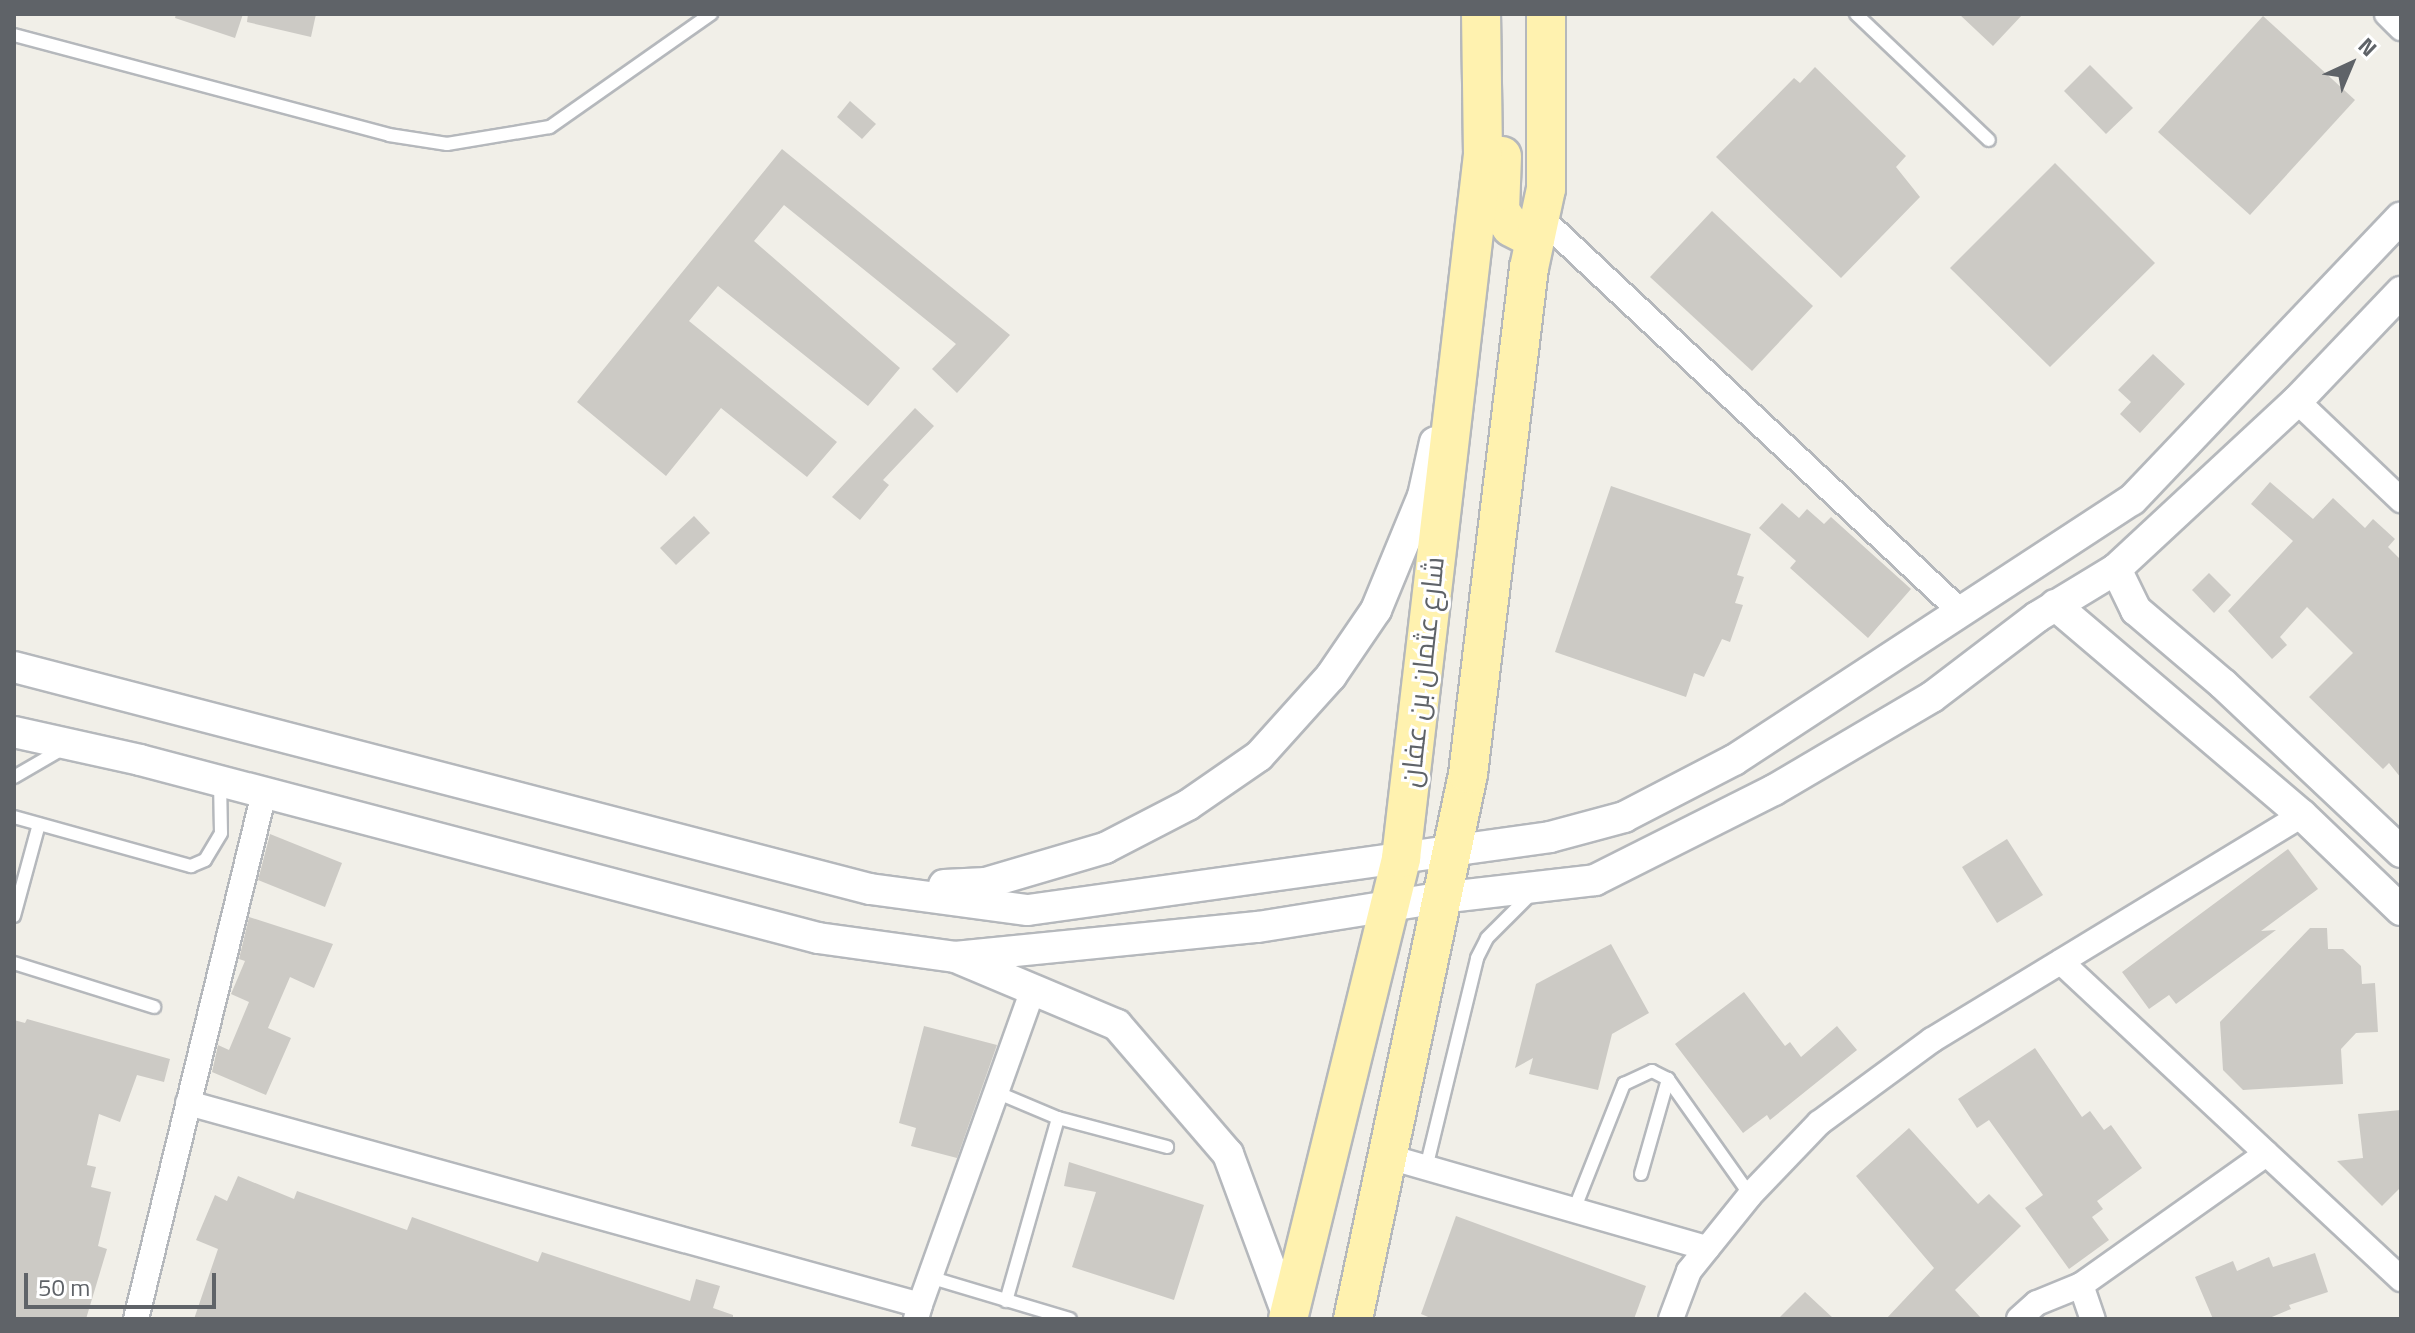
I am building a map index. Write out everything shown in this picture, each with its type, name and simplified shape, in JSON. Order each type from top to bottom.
[{"type":"main road","name":"شارع عثمان بن عفان","points":[[1288,1318],[1401,858],[1483,155],[1481,14]]},
{"type":"main road","points":[[1498,14],[1505,36],[1500,211],[1511,227],[1537,228]]},
{"type":"main road","name":"شارع عثمان بن عفان","points":[[1353,1319],[1389,1157],[1440,898],[1455,851],[1537,228],[1546,189],[1546,14]]},
{"type":"street","points":[[2387,14],[2401,28]]},
{"type":"street","points":[[14,667],[870,889],[1028,910],[1550,837],[1624,817],[1734,760],[2132,500],[2401,218]]},
{"type":"street","points":[[1537,228],[1960,611]]},
{"type":"street","points":[[14,732],[220,781],[818,938],[955,957],[1258,927],[1440,898],[1595,880],[1774,790],[1932,697],[2055,605],[2116,569],[2297,401],[2401,292]]},
{"type":"street","points":[[870,889],[986,883],[1105,848],[1188,805],[1259,756],[1331,676],[1376,610],[1423,496],[1462,319]]},
{"type":"street","points":[[2297,401],[2401,500]]},
{"type":"street","points":[[2116,569],[2136,610],[2223,684],[2401,852]]},
{"type":"street","points":[[2055,605],[2302,815],[2401,910]]},
{"type":"street","points":[[136,1319],[264,793]]},
{"type":"street","points":[[1671,1319],[1689,1271],[1750,1195],[1819,1123],[1932,1040],[2302,815]]},
{"type":"street","points":[[955,957],[1117,1025],[1228,1154],[1288,1318]]},
{"type":"street","points":[[2061,962],[2401,1279]]},
{"type":"street","points":[[188,1103],[918,1312],[1033,990]]},
{"type":"street","points":[[2019,1319],[2037,1303],[2081,1285],[2266,1154]]},
{"type":"street","points":[[1389,1157],[1707,1248]]},
{"type":"street","points":[[2081,1285],[2093,1319]]},
{"type":"lane","points":[[14,35],[389,135],[447,144],[550,127],[711,14]]},
{"type":"lane","points":[[1856,14],[1989,140]]},
{"type":"lane","points":[[14,777],[71,745]]},
{"type":"lane","points":[[14,817],[191,866],[205,860],[221,833],[220,781]]},
{"type":"lane","points":[[14,916],[39,824]]},
{"type":"lane","points":[[1426,1168],[1477,958],[1487,938],[1539,887]]},
{"type":"lane","points":[[14,963],[154,1007]]},
{"type":"lane","points":[[1574,1210],[1624,1084],[1652,1071],[1668,1079],[1750,1195]]},
{"type":"lane","points":[[1641,1174],[1668,1079]]},
{"type":"lane","points":[[996,1092],[1058,1118],[1167,1147]]},
{"type":"lane","points":[[1006,1301],[1058,1118]]},
{"type":"lane","points":[[929,1277],[1070,1319]]},
{"type":"building","points":[[176,14],[243,14],[235,38],[175,18]]},
{"type":"building","points":[[248,14],[316,14],[311,37],[247,22]]},
{"type":"building","points":[[1959,14],[2023,14],[1993,46]]},
{"type":"building","points":[[2263,16],[2355,100],[2250,215],[2158,132]]},
{"type":"building","points":[[2090,65],[2133,108],[2106,134],[2064,91]]},
{"type":"building","points":[[1815,67],[1906,156],[1896,167],[1920,197],[1841,278],[1716,157],[1794,78],[1800,83]]},
{"type":"building","points":[[850,101],[876,124],[862,139],[837,117]]},
{"type":"building","points":[[782,149],[1010,335],[957,393],[932,369],[956,344],[784,205],[754,241],[900,368],[868,406],[718,286],[689,321],[837,442],[807,477],[721,408],[666,476],[577,402]]},
{"type":"building","points":[[2055,163],[2155,263],[2050,367],[1950,268]]},
{"type":"building","points":[[1712,211],[1813,306],[1752,371],[1650,277]]},
{"type":"building","points":[[2153,354],[2185,384],[2140,433],[2120,414],[2131,402],[2118,390]]},
{"type":"building","points":[[915,408],[934,426],[883,480],[889,485],[860,520],[832,497]]},
{"type":"building","points":[[2270,482],[2313,519],[2333,498],[2365,528],[2373,519],[2395,539],[2388,547],[2401,560],[2401,778],[2389,763],[2383,769],[2309,697],[2353,653],[2307,607],[2280,637],[2287,645],[2272,659],[2228,611],[2293,541],[2251,504]]},
{"type":"building","points":[[1611,486],[1751,534],[1737,575],[1744,577],[1735,603],[1743,605],[1730,642],[1722,639],[1704,677],[1694,673],[1686,697],[1555,652]]},
{"type":"building","points":[[1782,503],[1799,518],[1807,509],[1824,524],[1831,517],[1911,589],[1868,638],[1790,568],[1796,561],[1759,528]]},
{"type":"building","points":[[694,516],[710,533],[676,565],[660,548]]},
{"type":"building","points":[[2209,573],[2231,595],[2214,613],[2192,590]]},
{"type":"building","points":[[270,834],[342,863],[325,907],[258,880]]},
{"type":"building","points":[[2007,839],[2043,895],[1997,923],[1962,867]]},
{"type":"building","points":[[2288,849],[2318,889],[2261,931],[2276,930],[2176,1004],[2169,995],[2149,1009],[2122,972]]},
{"type":"building","points":[[249,917],[333,944],[314,988],[290,977],[268,1028],[291,1038],[266,1095],[212,1072],[218,1045],[229,1050],[249,1002],[231,994],[245,961],[239,959]]},
{"type":"building","points":[[2310,928],[2327,928],[2328,949],[2343,949],[2361,966],[2362,984],[2375,983],[2378,1032],[2356,1033],[2341,1049],[2343,1084],[2243,1090],[2223,1070],[2220,1022]]},
{"type":"building","points":[[1611,944],[1649,1013],[1612,1034],[1598,1090],[1529,1074],[1533,1058],[1515,1068],[1536,984]]},
{"type":"building","points":[[1744,992],[1785,1046],[1790,1042],[1801,1057],[1837,1026],[1857,1050],[1770,1120],[1767,1115],[1743,1133],[1675,1044]]},
{"type":"building","points":[[27,1019],[170,1059],[164,1082],[137,1075],[120,1122],[99,1114],[87,1165],[96,1167],[91,1187],[111,1192],[98,1246],[107,1249],[86,1319],[14,1319],[14,1020],[25,1023]]},
{"type":"building","points":[[924,1026],[997,1045],[957,1158],[911,1146],[916,1128],[899,1123]]},
{"type":"building","points":[[2035,1048],[2082,1117],[2090,1111],[2104,1130],[2111,1125],[2142,1168],[2097,1201],[2103,1209],[2092,1217],[2109,1240],[2069,1269],[2025,1208],[2043,1195],[1989,1120],[1977,1128],[1958,1099]]},
{"type":"building","points":[[2401,1110],[2401,1187],[2382,1206],[2337,1161],[2363,1158],[2358,1114]]},
{"type":"building","points":[[1909,1128],[1978,1204],[1989,1194],[2021,1226],[1955,1290],[1982,1319],[1886,1319],[1934,1268],[1856,1176]]},
{"type":"building","points":[[1069,1162],[1204,1205],[1174,1300],[1072,1267],[1096,1192],[1064,1186]]},
{"type":"building","points":[[238,1176],[294,1199],[297,1191],[407,1230],[412,1217],[538,1262],[542,1252],[690,1301],[696,1279],[720,1286],[713,1308],[733,1315],[733,1319],[194,1319],[218,1249],[196,1240],[215,1195],[227,1201]]},
{"type":"building","points":[[1456,1216],[1646,1286],[1634,1319],[1433,1319],[1421,1314]]},
{"type":"building","points":[[2315,1253],[2328,1292],[2289,1305],[2291,1309],[2267,1319],[2213,1319],[2195,1277],[2233,1261],[2237,1271],[2269,1257],[2273,1267]]},
{"type":"building","points":[[1805,1292],[1834,1319],[1778,1319]]}]
